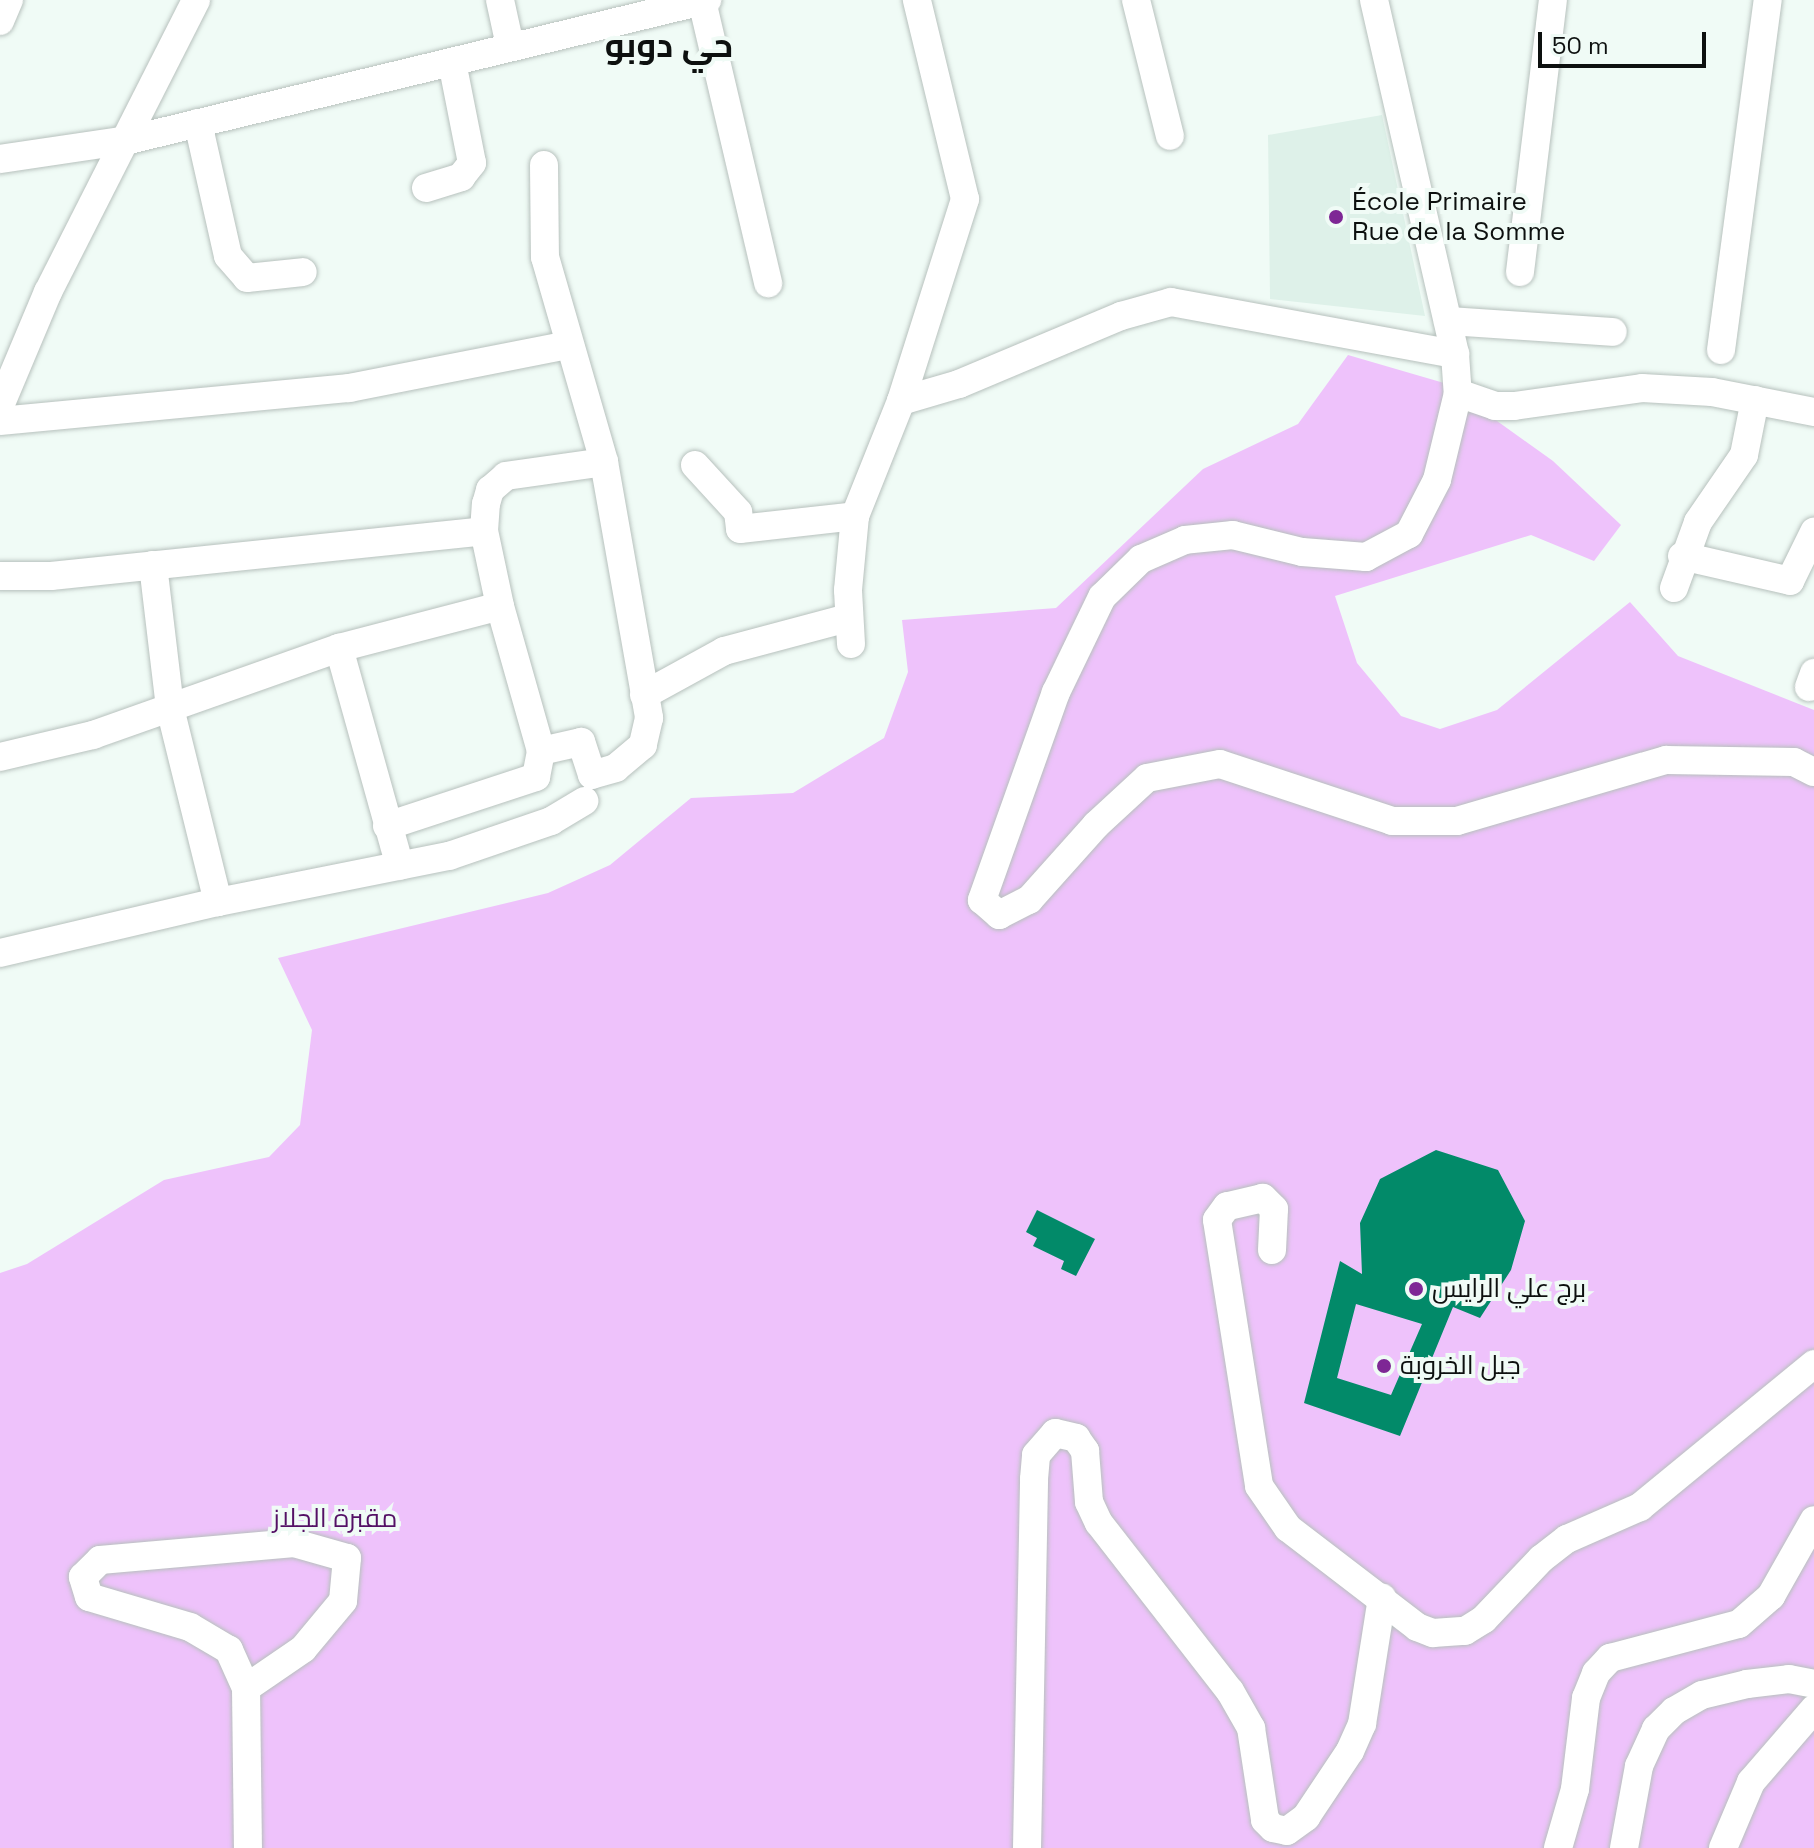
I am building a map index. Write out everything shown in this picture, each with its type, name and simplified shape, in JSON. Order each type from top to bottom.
[{"type":"street","points":[[0,21],[9,0]]},
{"type":"street","points":[[0,406],[48,292],[129,140],[196,0]]},
{"type":"street","points":[[500,0],[510,46]]},
{"type":"street","points":[[0,159],[129,140],[705,0],[768,283]]},
{"type":"street","points":[[644,695],[724,651],[804,634],[850,631],[855,516],[901,401],[965,199],[917,0]]},
{"type":"street","points":[[1136,0],[1170,136]]},
{"type":"street","points":[[1374,0],[1455,354],[1458,393],[1437,480],[1409,534],[1366,557],[1302,552],[1233,535],[1185,540],[1141,559],[1102,597],[1056,692],[982,900],[999,915],[1029,900],[1096,825],[1147,778],[1220,764],[1392,821],[1457,821],[1666,760],[1794,762],[1814,772]]},
{"type":"street","points":[[1520,272],[1553,0]]},
{"type":"street","points":[[1721,350],[1768,0]]},
{"type":"street","points":[[426,188],[461,177],[472,163],[452,62]]},
{"type":"street","points":[[198,123],[228,256],[247,278],[303,272]]},
{"type":"street","points":[[541,751],[581,742],[592,775],[616,768],[643,745],[649,718],[604,462],[545,257],[544,165]]},
{"type":"street","points":[[901,401],[959,384],[1121,316],[1171,302],[1455,354]]},
{"type":"street","points":[[1448,321],[1613,332]]},
{"type":"street","points":[[0,421],[349,388],[568,345]]},
{"type":"street","points":[[1458,393],[1495,406],[1642,388],[1755,400],[1814,412]]},
{"type":"street","points":[[1674,588],[1682,556],[1705,510],[1744,455],[1755,400]]},
{"type":"street","points":[[387,826],[526,784],[542,767],[541,751],[500,606],[484,531],[486,504],[497,481],[604,462]]},
{"type":"street","points":[[695,465],[738,512],[740,529],[855,516]]},
{"type":"street","points":[[0,576],[153,565],[484,531]]},
{"type":"street","points":[[1682,556],[1790,581],[1814,532]]},
{"type":"street","points":[[153,565],[170,708],[218,902]]},
{"type":"street","points":[[0,757],[93,735],[339,648],[500,606]]},
{"type":"street","points":[[339,648],[400,866]]},
{"type":"street","points":[[0,953],[218,902],[449,856],[551,821],[584,801]]},
{"type":"street","points":[[1272,1250],[1274,1209],[1263,1198],[1227,1206],[1217,1220],[1259,1486],[1288,1528],[1417,1627],[1433,1633],[1465,1631],[1484,1619],[1541,1559],[1567,1539],[1640,1507],[1814,1364]]},
{"type":"street","points":[[1027,1848],[1034,1479],[1036,1455],[1055,1433],[1076,1438],[1085,1451],[1089,1502],[1099,1523],[1230,1691],[1251,1728],[1265,1820],[1273,1828],[1287,1831],[1306,1817],[1350,1751],[1362,1724],[1382,1598]]},
{"type":"street","points":[[1558,1848],[1575,1789],[1586,1698],[1596,1673],[1610,1658],[1739,1624],[1771,1596],[1814,1520]]},
{"type":"street","points":[[246,1688],[303,1649],[343,1601],[347,1558],[294,1543],[100,1560],[83,1577],[89,1597],[190,1627],[229,1650],[246,1688],[248,1848]]},
{"type":"street","points":[[1624,1848],[1639,1766],[1656,1729],[1674,1711],[1702,1695],[1747,1684],[1789,1679],[1814,1684]]},
{"type":"street","points":[[1723,1848],[1751,1782],[1814,1709]]},
{"type":"shaded area","name":"École Primaire Rue de la Somme","points":[[1382,115],[1425,316],[1270,299],[1268,135]]},
{"type":"green space","name":"مقبرة الجلاز","points":[[1348,355],[1444,383],[1553,461],[1621,525],[1594,561],[1531,535],[1335,596],[1357,663],[1401,716],[1440,729],[1497,710],[1630,602],[1678,656],[1814,710],[1814,1848],[0,1848],[0,1273],[27,1264],[164,1180],[269,1157],[300,1125],[312,1030],[278,958],[548,893],[610,865],[691,798],[793,793],[884,738],[908,672],[902,620],[1056,608],[1203,469],[1298,424]]},
{"type":"building","name":"برج علي الرايس","points":[[1436,1150],[1498,1170],[1525,1221],[1511,1270],[1480,1318],[1453,1307],[1400,1436],[1304,1403],[1340,1261],[1362,1274],[1360,1223],[1380,1179]],"holes":[[[1356,1304],[1422,1324],[1391,1395],[1337,1378]]]},
{"type":"building","points":[[1037,1210],[1095,1239],[1076,1276],[1061,1269],[1064,1261],[1033,1246],[1037,1238],[1026,1232]]},
{"type":"place","name":"École Primaire Rue de la Somme","points":[[1336,217]]},
{"type":"place","name":"برج علي الرايس","points":[[1416,1289]]},
{"type":"place","name":"جبل الخروبة","points":[[1384,1366]]},
{"type":"district","name":"حي دوبو","points":[[669,46]]}]
